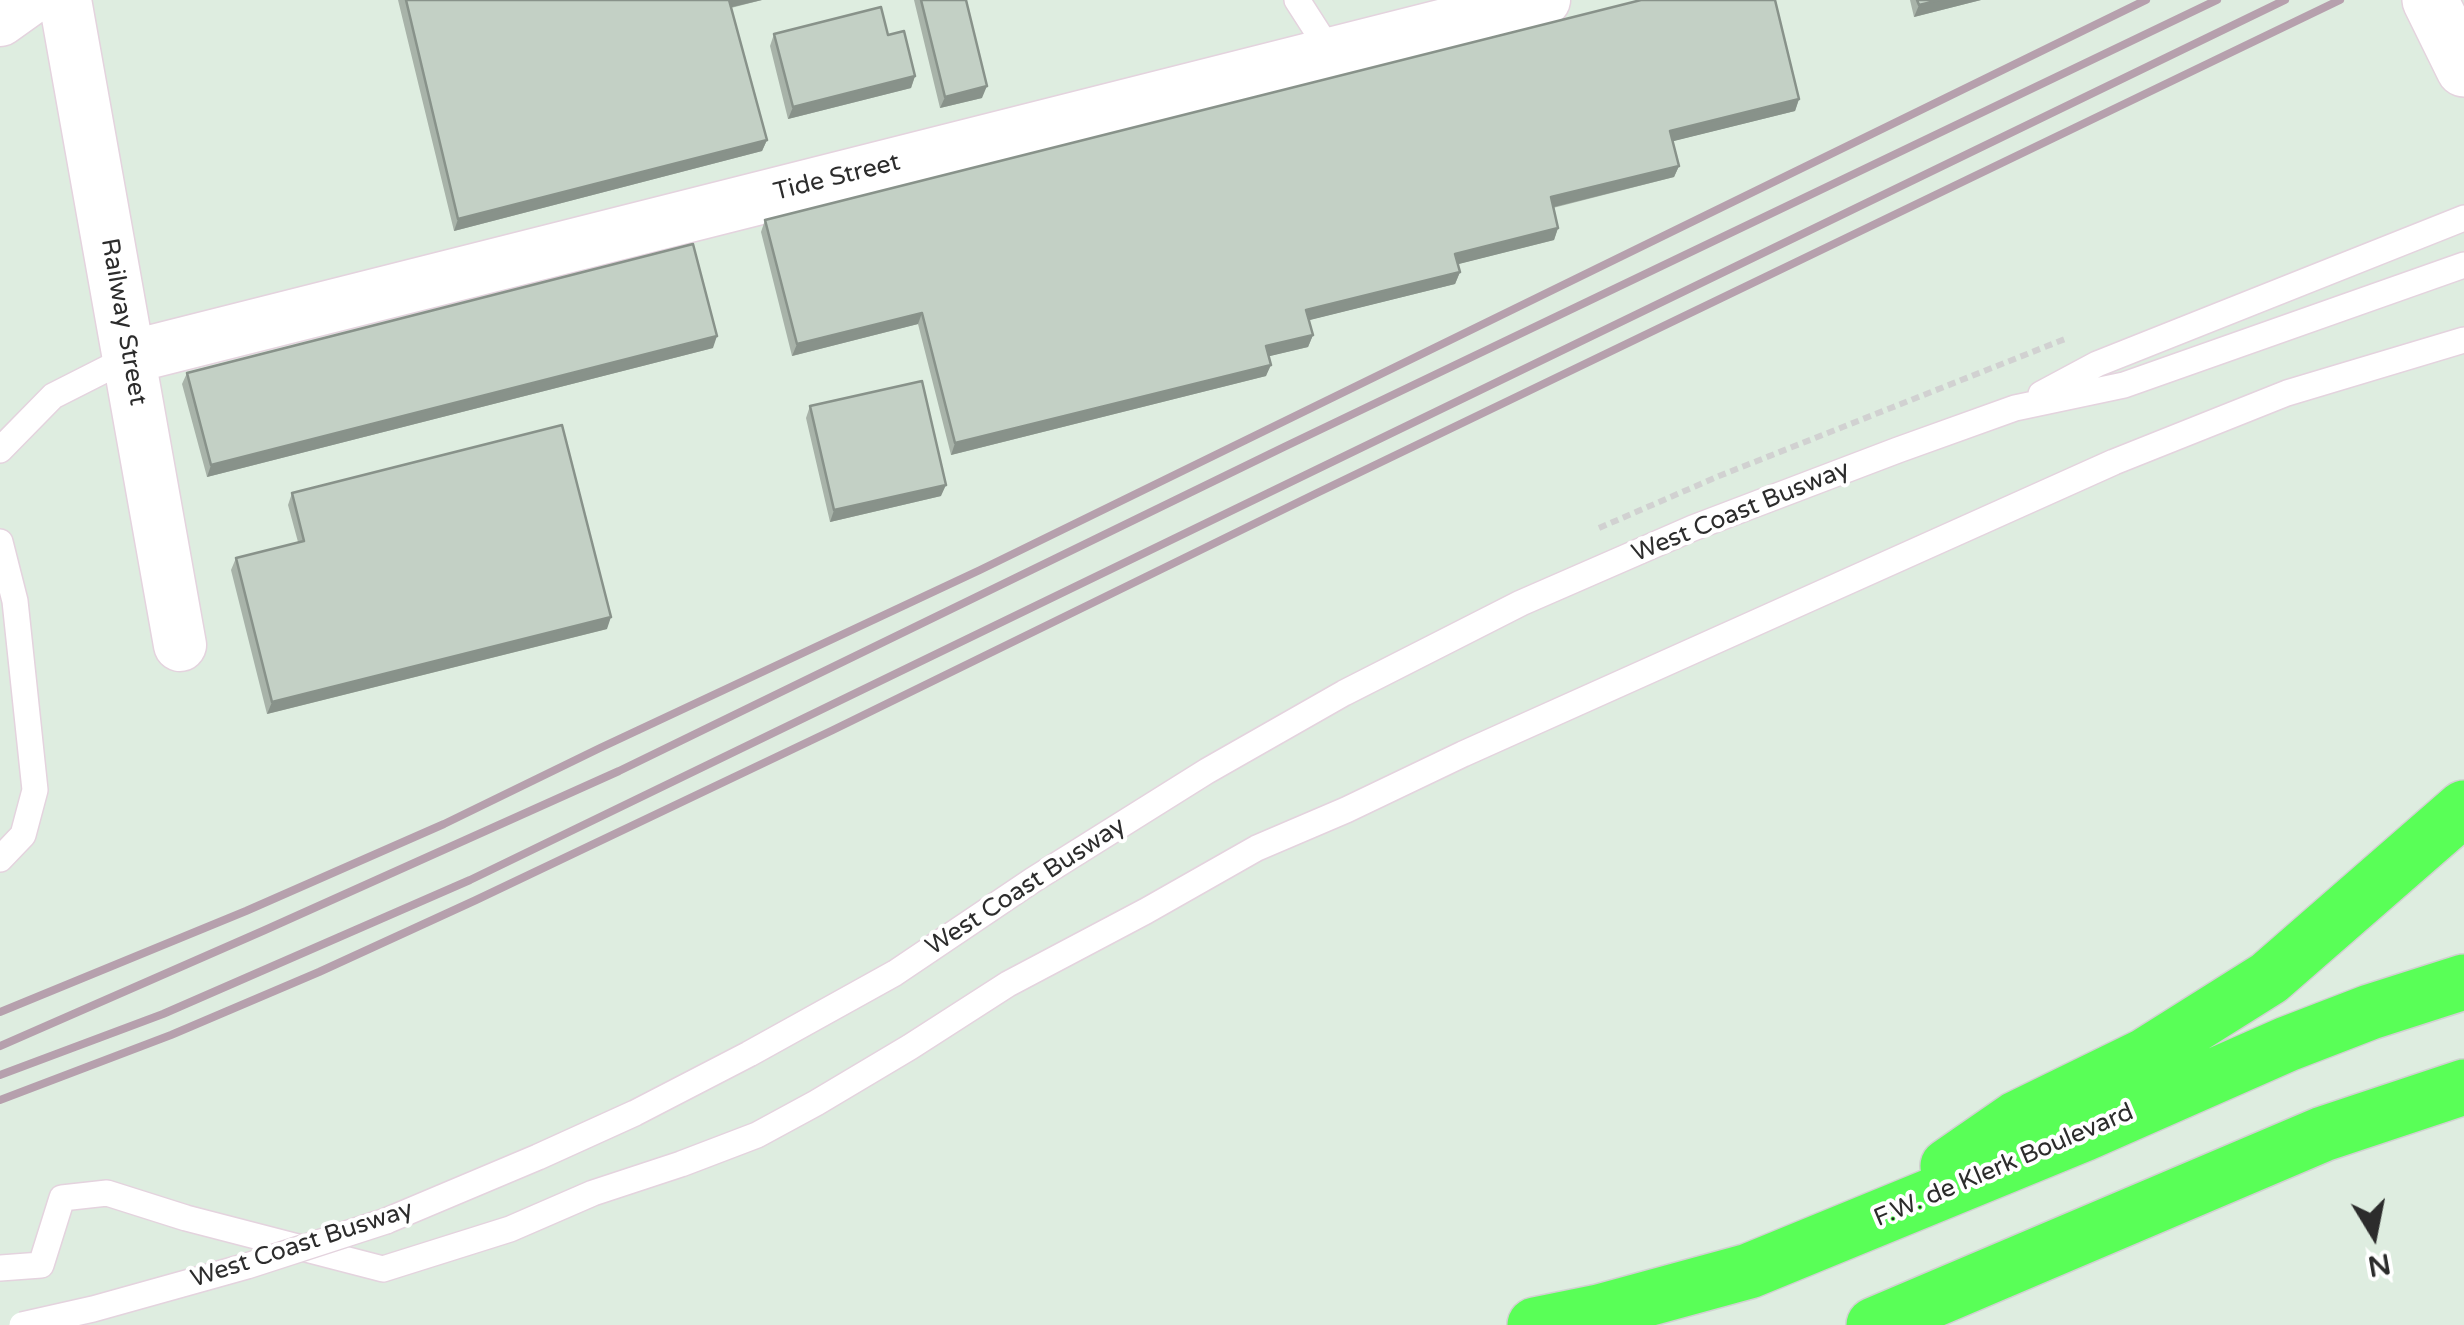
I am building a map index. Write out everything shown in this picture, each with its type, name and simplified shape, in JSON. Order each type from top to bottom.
[{"type":"highway","points":[[1864,1225],[2016,1118],[2146,1056],[2270,978],[2464,808]]},
{"type":"highway","name":"F.W. de Klerk Boulevard","points":[[1535,1325],[1599,1312],[1749,1270],[2083,1134],[2287,1044],[2464,982]]},
{"type":"highway","points":[[1874,1325],[2323,1134],[2464,1087]]},
{"type":"street","points":[[0,20],[28,0]]},
{"type":"street","name":"Railway Street","points":[[65,0],[180,645]]},
{"type":"street","name":"Tide Street","points":[[130,357],[1544,0]]},
{"type":"lane","points":[[1297,0],[1331,53]]},
{"type":"lane","name":"West Coast Busway","points":[[2014,408],[2096,364],[2464,218]]},
{"type":"lane","name":"West Coast Busway","points":[[22,1325],[228,1272],[386,1221],[603,1128],[749,1054],[895,973],[1207,770],[1344,693],[1521,603],[1693,528],[2014,408],[2124,385],[2464,264]]},
{"type":"lane","points":[[0,1268],[41,1265],[62,1198],[107,1193],[186,1218],[383,1268],[510,1229],[593,1194],[757,1135],[910,1047],[1008,984],[1257,848],[1463,754],[2114,462],[2287,393],[2464,340]]},
{"type":"lane","points":[[0,450],[53,396],[130,357]]},
{"type":"lane","points":[[0,542],[15,602],[35,790],[24,835],[0,859]]},
{"type":"building","points":[[406,0],[729,0],[767,140],[458,219]]},
{"type":"building","points":[[921,0],[966,0],[987,86],[945,97]]},
{"type":"building","points":[[1641,0],[1775,0],[1799,99],[1670,131],[1679,166],[1551,197],[1558,228],[1455,254],[1460,272],[1306,310],[1313,335],[1266,346],[1271,365],[955,443],[922,313],[797,344],[765,220]]},
{"type":"building","points":[[881,7],[888,35],[904,31],[915,76],[793,107],[774,34]]},
{"type":"building","points":[[693,244],[717,336],[211,465],[187,373]]},
{"type":"building","points":[[922,381],[946,485],[834,510],[810,406]]},
{"type":"building","points":[[562,425],[611,617],[272,702],[236,558],[304,541],[292,493]]},
{"type":"railway","points":[[0,1012],[444,824],[980,570],[2146,0]]},
{"type":"railway","points":[[0,1046],[619,771],[2217,0]]},
{"type":"railway","points":[[0,1075],[163,1014],[470,880],[2285,0]]},
{"type":"railway","points":[[0,1100],[171,1035],[476,900],[2340,0]]}]
